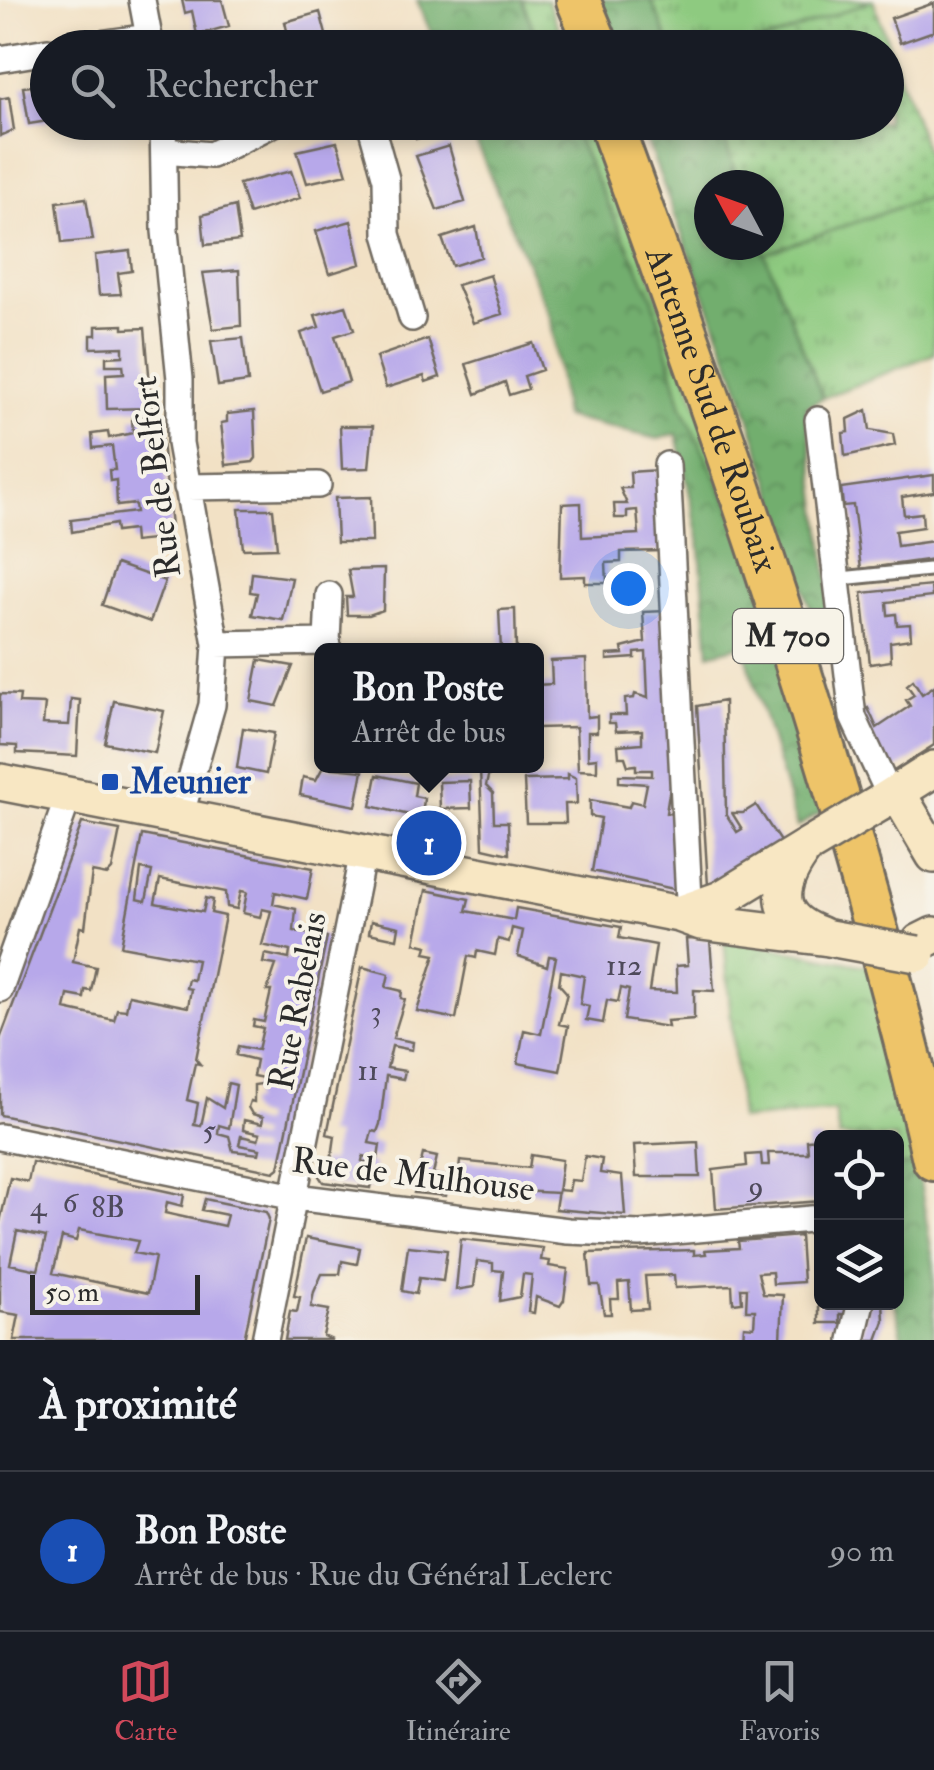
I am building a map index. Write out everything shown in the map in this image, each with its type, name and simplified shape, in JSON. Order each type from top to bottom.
[{"type":"highway","points":[[562,0],[574,30]]},
{"type":"highway","points":[[578,0],[590,30]]},
{"type":"highway","name":"Antenne Sud de Roubaix","points":[[616,140],[725,444],[827,757],[934,1159]]},
{"type":"highway","name":"Antenne Sud de Roubaix","points":[[634,140],[846,763],[934,1090]]},
{"type":"main road","points":[[686,914],[721,898],[934,769]]},
{"type":"main road","points":[[0,782],[686,914],[829,938],[919,947]]},
{"type":"main road","points":[[889,797],[934,854]]},
{"type":"main road","points":[[806,848],[786,882],[786,910],[794,924],[829,938]]},
{"type":"street","points":[[142,0],[148,30]]},
{"type":"street","points":[[0,59],[30,53]]},
{"type":"street","name":"Rue de Belfort","points":[[164,140],[165,232],[187,487],[216,644],[212,705],[180,817]]},
{"type":"street","points":[[164,151],[212,155],[241,140]]},
{"type":"street","points":[[375,140],[386,179],[387,234],[412,318]]},
{"type":"street","points":[[818,420],[852,716],[889,797]]},
{"type":"street","points":[[667,466],[686,914]]},
{"type":"street","points":[[187,487],[318,485]]},
{"type":"street","points":[[216,644],[326,642],[329,595]]},
{"type":"street","points":[[0,989],[69,796]]},
{"type":"street","name":"Rue Rabelais","points":[[265,1340],[363,852]]},
{"type":"street","name":"Rue de Mulhouse","points":[[0,1137],[295,1197],[607,1234],[814,1219]]},
{"type":"street","points":[[852,1340],[860,1310]]},
{"type":"lane","points":[[836,579],[934,568]]},
{"type":"green space","points":[[417,0],[522,0],[533,30],[430,30]]},
{"type":"green space","points":[[522,0],[547,0],[559,30],[533,30]]},
{"type":"green space","points":[[594,0],[651,0],[664,30],[605,30]]},
{"type":"green space","points":[[651,0],[873,0],[798,30],[664,30]]},
{"type":"green space","points":[[873,0],[884,30],[795,30]]},
{"type":"green space","points":[[904,88],[934,173],[934,195],[784,247],[784,170],[735,170],[725,140],[904,140]]},
{"type":"green space","points":[[475,140],[577,140],[653,299],[682,407],[747,543],[831,806],[797,827],[743,645],[709,654],[699,538],[677,434],[658,439],[564,417],[551,319]]},
{"type":"green space","points":[[577,140],[602,140],[747,543],[682,407],[653,299]]},
{"type":"green space","points":[[646,140],[725,140],[735,170],[694,170],[694,260],[767,260],[823,398],[806,407],[834,625],[818,632],[740,388]]},
{"type":"green space","points":[[934,195],[934,354],[823,398],[766,260],[784,260],[784,247]]},
{"type":"green space","points":[[724,938],[876,968],[917,1164],[904,1166],[904,1130],[838,1130],[835,1111],[740,1120]]},
{"type":"green space","points":[[917,1164],[934,1266],[934,1340],[903,1340],[897,1310],[904,1310],[904,1166]]},
{"type":"building","points":[[182,0],[222,0],[229,26],[196,30],[192,11],[185,13]]},
{"type":"building","points":[[934,3],[934,31],[904,42],[904,30],[895,30],[891,18]]},
{"type":"building","points":[[320,12],[325,30],[287,30],[285,22]]},
{"type":"building","points":[[30,86],[30,124],[29,124],[23,87]]},
{"type":"building","points":[[9,97],[14,130],[0,136],[0,99]]},
{"type":"building","points":[[337,142],[347,174],[307,183],[297,151]]},
{"type":"building","points":[[449,146],[465,202],[437,210],[416,156]]},
{"type":"building","points":[[291,171],[300,198],[249,214],[239,184]]},
{"type":"building","points":[[86,198],[93,240],[62,243],[57,202]]},
{"type":"building","points":[[235,206],[240,241],[205,245],[202,215]]},
{"type":"building","points":[[351,221],[361,264],[329,274],[316,231]]},
{"type":"building","points":[[476,227],[481,257],[452,266],[442,238]]},
{"type":"building","points":[[130,251],[132,271],[118,273],[121,294],[99,295],[95,255]]},
{"type":"building","points":[[239,270],[241,326],[213,329],[203,273]]},
{"type":"building","points":[[490,275],[502,314],[473,323],[457,285]]},
{"type":"building","points":[[346,306],[354,330],[335,336],[349,382],[320,391],[301,333],[319,327],[315,315]]},
{"type":"building","points":[[123,325],[123,329],[145,328],[152,408],[107,409],[106,374],[124,373],[123,365],[106,365],[106,357],[123,356],[123,347],[91,348],[91,335],[96,335],[96,326]]},
{"type":"building","points":[[243,338],[248,382],[218,386],[211,341]]},
{"type":"building","points":[[428,339],[440,377],[426,382],[424,376],[386,388],[376,357]]},
{"type":"building","points":[[533,343],[542,370],[524,376],[528,389],[509,395],[505,382],[476,394],[466,364]]},
{"type":"building","points":[[867,410],[870,430],[893,434],[895,445],[845,456],[843,433],[849,432],[848,419]]},
{"type":"building","points":[[254,411],[256,458],[253,462],[226,465],[221,423],[227,422],[227,414]]},
{"type":"building","points":[[159,414],[171,526],[162,526],[163,539],[134,542],[133,530],[116,532],[115,524],[72,532],[71,520],[136,512],[135,504],[117,506],[116,480],[110,481],[109,470],[115,470],[112,446],[93,448],[92,434],[108,432],[109,438],[133,433],[132,418]]},
{"type":"building","points":[[340,426],[373,426],[369,468],[342,469]]},
{"type":"building","points":[[658,470],[663,551],[621,552],[621,562],[606,563],[607,583],[585,583],[585,576],[560,577],[562,504],[581,503],[582,537],[639,534],[637,510],[627,511],[627,518],[615,518],[614,504],[627,504],[620,488],[631,488],[630,472]]},
{"type":"building","points":[[934,475],[934,492],[902,497],[904,515],[922,513],[923,527],[895,531],[897,546],[934,541],[934,559],[861,569],[853,505],[843,506],[841,488]]},
{"type":"building","points":[[371,497],[372,542],[337,542],[335,498]]},
{"type":"building","points":[[239,509],[273,509],[277,548],[243,549]]},
{"type":"building","points":[[116,564],[165,581],[150,622],[102,605]]},
{"type":"building","points":[[384,569],[383,610],[369,615],[347,615],[346,597],[353,597],[348,570]]},
{"type":"building","points":[[252,573],[292,578],[283,620],[252,615],[257,593],[250,592]]},
{"type":"building","points":[[931,586],[932,597],[887,602],[888,615],[896,614],[897,625],[910,624],[911,639],[890,642],[891,661],[870,664],[862,593]]},
{"type":"building","points":[[515,609],[516,643],[501,643],[499,610]]},
{"type":"building","points":[[666,611],[676,787],[670,787],[666,813],[681,815],[678,890],[592,871],[601,818],[590,816],[590,800],[629,807],[631,801],[643,804],[647,784],[619,782],[619,775],[652,776],[652,770],[636,770],[636,765],[628,766],[625,757],[619,757],[618,745],[642,743],[642,730],[616,731],[615,723],[609,723],[609,715],[626,715],[625,699],[634,698],[635,694],[648,698],[646,652],[635,653],[635,658],[607,660],[607,655],[623,654],[622,648],[645,642],[643,612]]},
{"type":"building","points":[[586,659],[587,717],[597,716],[597,732],[588,732],[588,759],[597,758],[597,771],[578,770],[576,727],[544,728],[544,684],[552,684],[551,661]]},
{"type":"building","points":[[259,660],[293,666],[277,706],[251,701]]},
{"type":"building","points":[[913,680],[922,694],[934,686],[934,745],[889,774],[860,713],[868,708],[877,728],[910,706],[906,700],[914,695],[907,685]]},
{"type":"building","points":[[0,694],[20,695],[19,703],[45,704],[43,724],[69,725],[71,699],[80,700],[77,756],[17,753],[17,746],[0,745]]},
{"type":"building","points":[[114,701],[164,711],[155,753],[105,743]]},
{"type":"building","points":[[724,701],[726,814],[737,832],[742,829],[732,813],[743,813],[756,805],[781,843],[708,886],[697,706]]},
{"type":"building","points":[[243,728],[274,733],[266,774],[237,768]]},
{"type":"building","points":[[320,773],[363,773],[356,806],[300,795],[303,777],[316,780]]},
{"type":"building","points":[[480,773],[489,773],[486,786],[493,793],[494,822],[508,822],[509,854],[483,848]]},
{"type":"building","points":[[568,774],[576,778],[577,804],[565,804],[566,823],[526,823],[524,780],[568,779]]},
{"type":"building","points":[[377,775],[416,783],[414,796],[424,798],[422,818],[371,806]]},
{"type":"building","points":[[470,781],[471,808],[440,809],[439,782]]},
{"type":"building","points":[[82,823],[120,830],[112,870],[107,875],[92,872],[85,928],[80,927],[73,962],[96,967],[91,991],[85,990],[84,998],[68,995],[65,1009],[114,1020],[117,1009],[126,1010],[129,995],[188,1007],[191,989],[186,988],[188,979],[193,980],[197,960],[121,946],[142,835],[313,868],[307,899],[275,892],[273,904],[296,909],[294,931],[327,937],[279,1168],[274,1172],[0,1115],[0,1039]],"holes":[[[141,869],[152,871],[146,901],[137,899]],[[160,879],[226,892],[227,907],[237,909],[241,891],[247,892],[243,913],[260,917],[262,909],[271,911],[262,945],[290,951],[289,959],[265,954],[263,963],[276,965],[267,991],[271,991],[264,1022],[254,1020],[253,1026],[263,1028],[258,1050],[238,1046],[236,1055],[256,1060],[253,1076],[263,1078],[262,1084],[254,1085],[254,1102],[250,1101],[248,1107],[252,1114],[263,1117],[262,1124],[244,1120],[243,1130],[260,1134],[258,1140],[241,1136],[239,1145],[260,1149],[259,1154],[233,1151],[229,1136],[218,1133],[219,1125],[229,1128],[236,1085],[228,1083],[223,1108],[207,1098],[201,1126],[194,1125],[198,1103],[187,1100],[195,1063],[200,1064],[196,1059],[225,916],[211,913],[213,900],[206,898],[203,912],[155,903]]]},
{"type":"building","points":[[426,890],[469,899],[466,911],[514,920],[516,908],[621,927],[619,938],[656,945],[649,991],[677,992],[676,966],[688,965],[686,939],[710,940],[714,991],[694,990],[694,1019],[667,1021],[668,1027],[624,1020],[629,990],[621,988],[618,1002],[607,1000],[603,1023],[586,1020],[589,1006],[580,1004],[584,976],[561,971],[559,984],[567,993],[559,1024],[568,1026],[560,1071],[518,1063],[524,1030],[541,1034],[556,957],[549,956],[547,966],[518,956],[523,931],[512,928],[509,942],[498,939],[495,955],[477,951],[476,958],[468,956],[456,1019],[417,1011],[435,955],[425,953],[427,946],[415,943]]},
{"type":"building","points":[[371,921],[399,927],[397,939],[369,933]]},
{"type":"building","points":[[362,967],[389,974],[386,987],[402,991],[401,998],[405,999],[393,1038],[413,1042],[412,1050],[392,1046],[387,1068],[405,1071],[403,1079],[386,1076],[380,1124],[377,1132],[372,1131],[369,1143],[380,1145],[378,1159],[363,1156],[362,1161],[374,1164],[370,1188],[323,1182],[319,1176],[322,1161],[330,1162],[333,1150],[335,1136],[327,1134]]},
{"type":"building","points":[[807,1140],[814,1140],[814,1202],[716,1209],[713,1170],[747,1166],[746,1155],[761,1154],[762,1165],[769,1165],[768,1153],[808,1153]]},
{"type":"building","points":[[698,1142],[700,1177],[636,1177],[634,1145]]},
{"type":"building","points":[[423,1154],[437,1157],[433,1174],[448,1177],[446,1196],[414,1193]]},
{"type":"building","points":[[531,1155],[562,1160],[558,1193],[457,1188],[460,1161],[529,1168]]},
{"type":"building","points":[[585,1156],[602,1159],[600,1173],[622,1176],[625,1215],[555,1209],[558,1190],[569,1191],[571,1180],[581,1181]]},
{"type":"building","points":[[32,1162],[184,1195],[182,1206],[167,1202],[165,1213],[224,1226],[227,1215],[202,1210],[205,1199],[266,1212],[269,1219],[244,1340],[14,1340],[19,1315],[0,1312],[0,1222],[10,1178],[28,1182]],"holes":[[[79,1230],[138,1241],[134,1253],[155,1257],[148,1293],[53,1273],[62,1237],[76,1241]],[[17,1231],[46,1237],[38,1270],[10,1264]]]},
{"type":"building","points":[[800,1236],[803,1282],[773,1284],[772,1272],[758,1273],[763,1294],[783,1295],[781,1340],[743,1340],[744,1326],[754,1327],[755,1310],[746,1310],[747,1288],[741,1288],[742,1302],[733,1303],[732,1285],[675,1288],[674,1275],[645,1276],[648,1309],[631,1310],[629,1282],[618,1283],[619,1299],[610,1299],[611,1314],[604,1314],[599,1285],[591,1285],[588,1253],[694,1250],[694,1255],[706,1254],[705,1250],[739,1248],[738,1241]]},
{"type":"building","points":[[306,1238],[360,1248],[357,1264],[342,1261],[340,1274],[322,1274],[314,1292],[311,1307],[329,1310],[323,1336],[332,1340],[285,1340],[290,1311],[297,1312],[300,1297],[294,1296]]},
{"type":"building","points":[[461,1239],[543,1248],[541,1260],[550,1261],[549,1266],[568,1269],[564,1300],[560,1306],[536,1297],[534,1313],[528,1312],[532,1275],[523,1274],[520,1297],[500,1301],[503,1271],[493,1270],[493,1263],[477,1261],[474,1287],[456,1290]]},
{"type":"building","points":[[408,1246],[447,1250],[443,1281],[419,1278],[416,1294],[402,1291]]},
{"type":"building","points":[[819,1310],[850,1310],[850,1315],[840,1314],[840,1323],[819,1323]]},
{"type":"building","points":[[867,1310],[883,1310],[877,1340],[860,1340]]},
{"type":"place","name":"Meunier","points":[[110,782]]},
{"type":"place","name":"Bon Poste","points":[[429,843]]}]
